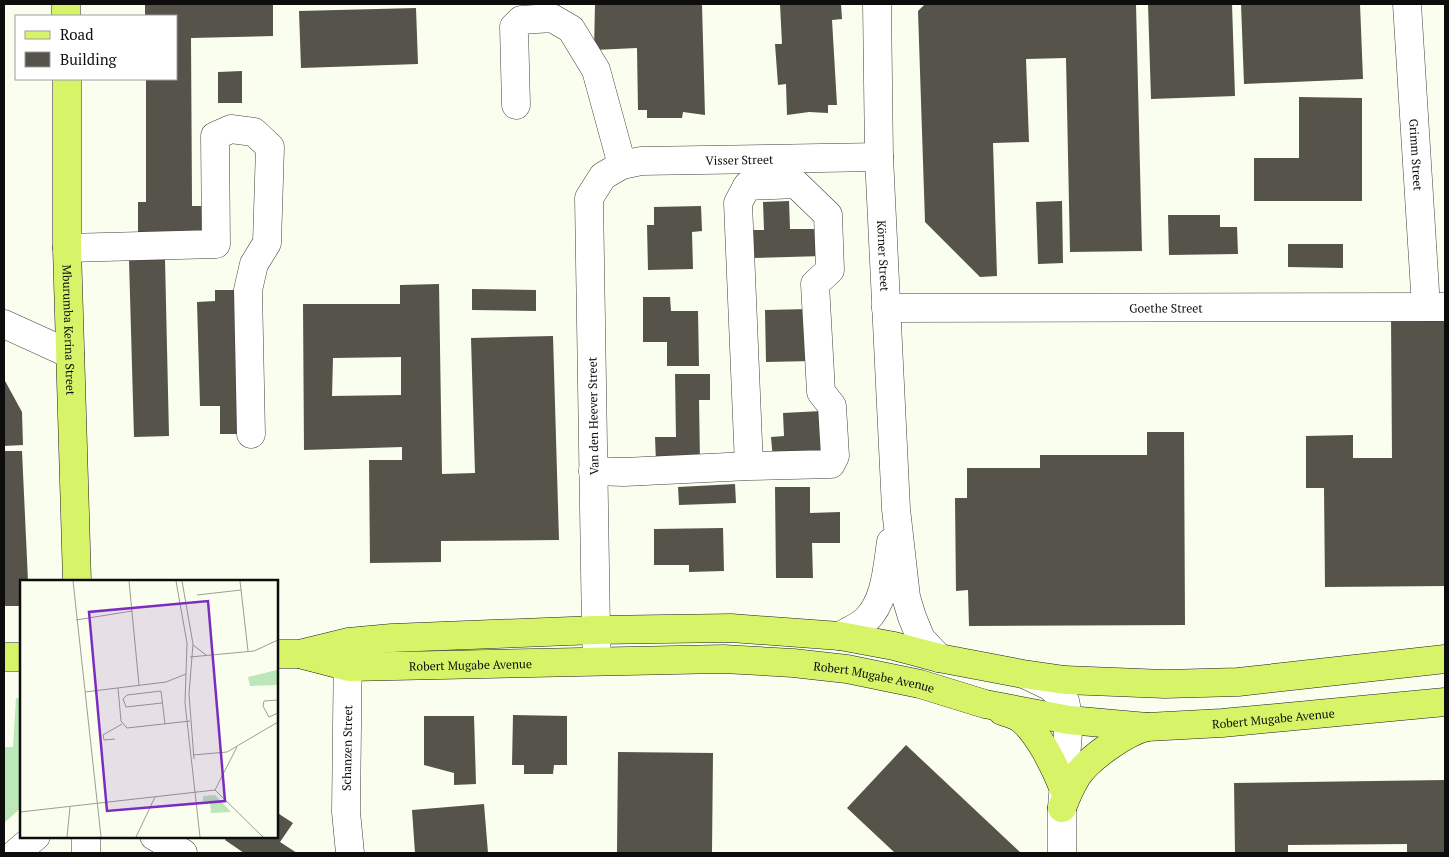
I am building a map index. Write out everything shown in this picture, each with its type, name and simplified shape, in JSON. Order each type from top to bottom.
[{"type":"main road","name":"Mburumba Kerina Street","points":[[66,80],[67,248],[77,580]]},
{"type":"main road","name":"Robert Mugabe Avenue","points":[[349,654],[392,638],[596,630],[731,628],[840,636],[894,646],[939,658],[1065,680],[1155,683],[1238,682],[1445,659]]},
{"type":"main road","name":"Robert Mugabe Avenue","points":[[288,654],[597,661],[723,659],[792,663],[847,669],[920,684],[985,704],[1069,720],[1147,727],[1231,722],[1445,702]]},
{"type":"main road","points":[[4,657],[20,657]]},
{"type":"main road","points":[[985,704],[1021,719],[1033,733],[1052,762],[1063,798]]},
{"type":"main road","points":[[1063,798],[1078,774],[1101,754],[1119,740],[1147,727]]},
{"type":"street","name":"Körner Street","points":[[877,4],[878,157],[896,509],[906,597],[921,639],[939,658]]},
{"type":"street","name":"Grimm Street","points":[[1407,4],[1436,307]]},
{"type":"street","points":[[512,15],[516,104]]},
{"type":"street","points":[[512,15],[521,20],[552,18],[571,29],[596,70],[613,170]]},
{"type":"street","points":[[216,244],[215,136],[231,129],[254,132],[270,147],[267,243],[254,264],[248,290],[251,434]]},
{"type":"street","name":"Visser Street","points":[[613,170],[641,161],[878,157]]},
{"type":"street","name":"Van den Heever Street","points":[[597,661],[589,198],[613,170]]},
{"type":"street","points":[[593,471],[624,472],[748,466],[823,466],[831,464],[835,456],[832,406],[821,392],[815,284],[830,270],[828,215],[796,184],[747,186],[738,203],[748,466]]},
{"type":"street","points":[[67,248],[216,244],[237,251],[254,264]]},
{"type":"street","name":"Goethe Street","points":[[886,308],[1436,307]]},
{"type":"street","points":[[4,324],[70,354]]},
{"type":"street","name":"Körner Street","points":[[840,636],[866,621],[876,608],[886,576],[896,509]]},
{"type":"street","name":"Schanzen Street","points":[[349,654],[346,812],[350,853]]},
{"type":"street","points":[[1023,674],[1051,686],[1065,701],[1069,720],[1063,798],[1062,853]]},
{"type":"street","points":[[16,853],[35,837]]},
{"type":"street","points":[[86,837],[86,853]]},
{"type":"street","points":[[156,837],[183,853]]},
{"type":"green space","points":[[16,698],[20,699],[20,809],[4,823],[4,747],[13,747]]},
{"type":"building","points":[[145,4],[273,4],[273,36],[191,38],[192,206],[206,206],[206,238],[138,239],[138,202],[146,202],[146,80],[178,80],[178,15],[145,15]]},
{"type":"building","points":[[595,4],[702,4],[705,115],[683,112],[682,118],[647,118],[647,110],[638,110],[637,48],[594,50]]},
{"type":"building","points":[[780,4],[841,4],[842,19],[832,20],[837,105],[828,105],[828,113],[809,112],[787,115],[786,84],[778,85],[775,44],[782,44]]},
{"type":"building","points":[[925,4],[1136,4],[1142,251],[1070,252],[1066,58],[1026,59],[1029,142],[993,143],[997,276],[980,277],[925,222],[918,11]]},
{"type":"building","points":[[1148,4],[1232,4],[1235,96],[1151,99]]},
{"type":"building","points":[[1241,4],[1360,4],[1363,79],[1244,84]]},
{"type":"building","points":[[416,8],[418,64],[301,68],[299,11]]},
{"type":"building","points":[[242,71],[242,103],[218,103],[218,72]]},
{"type":"building","points":[[1299,97],[1362,98],[1362,201],[1254,201],[1254,158],[1299,158]]},
{"type":"building","points":[[789,201],[790,229],[822,229],[823,256],[753,258],[752,230],[764,230],[763,202]]},
{"type":"building","points":[[1062,201],[1063,263],[1038,264],[1036,202]]},
{"type":"building","points":[[701,206],[702,231],[692,232],[693,269],[648,270],[647,225],[654,225],[654,207]]},
{"type":"building","points":[[1168,215],[1220,215],[1220,227],[1237,227],[1238,254],[1169,255]]},
{"type":"building","points":[[1288,244],[1343,244],[1343,268],[1288,267]]},
{"type":"building","points":[[165,259],[169,436],[134,437],[129,260]]},
{"type":"building","points":[[439,284],[442,474],[475,473],[471,338],[553,336],[559,540],[441,541],[441,562],[370,563],[369,460],[402,460],[402,447],[304,450],[303,304],[400,304],[400,285]],"holes":[[[401,357],[401,395],[332,396],[333,358]]]},
{"type":"building","points":[[472,289],[536,290],[536,311],[472,310]]},
{"type":"building","points":[[215,290],[236,290],[239,434],[220,434],[220,406],[200,406],[197,302],[215,301]]},
{"type":"building","points":[[643,297],[670,297],[671,311],[698,311],[699,366],[667,366],[667,342],[643,342]]},
{"type":"building","points":[[811,309],[812,361],[766,362],[765,310]]},
{"type":"building","points":[[1445,315],[1445,586],[1325,587],[1324,488],[1306,488],[1306,436],[1353,435],[1353,458],[1392,458],[1391,316]]},
{"type":"building","points":[[675,374],[710,374],[710,400],[699,400],[700,462],[656,462],[655,437],[676,437]]},
{"type":"building","points":[[4,379],[22,412],[23,445],[4,446]]},
{"type":"building","points":[[822,411],[824,458],[773,460],[771,437],[784,436],[783,413]]},
{"type":"building","points":[[1147,432],[1184,432],[1185,625],[969,626],[968,590],[956,591],[955,498],[967,498],[967,468],[1040,468],[1040,455],[1147,455]]},
{"type":"building","points":[[4,451],[22,451],[28,580],[20,580],[20,606],[4,606]]},
{"type":"building","points":[[735,484],[736,503],[679,505],[678,487]]},
{"type":"building","points":[[775,487],[810,487],[810,513],[840,512],[840,543],[812,543],[813,578],[776,578]]},
{"type":"building","points":[[723,528],[724,571],[689,572],[689,565],[654,565],[654,529]]},
{"type":"building","points":[[513,715],[567,716],[567,765],[554,765],[553,774],[524,774],[524,765],[512,765]]},
{"type":"building","points":[[424,716],[474,716],[476,784],[454,785],[454,773],[424,765]]},
{"type":"building","points":[[906,745],[1021,853],[895,853],[847,808]]},
{"type":"building","points":[[618,752],[713,753],[712,852],[617,852]]},
{"type":"building","points":[[1445,780],[1445,853],[1407,853],[1407,844],[1288,845],[1288,853],[1235,853],[1234,783]]},
{"type":"building","points":[[484,804],[488,853],[415,853],[412,810]]},
{"type":"building","points":[[278,813],[293,823],[280,842],[297,853],[244,853],[225,840],[227,837],[278,837]]}]
